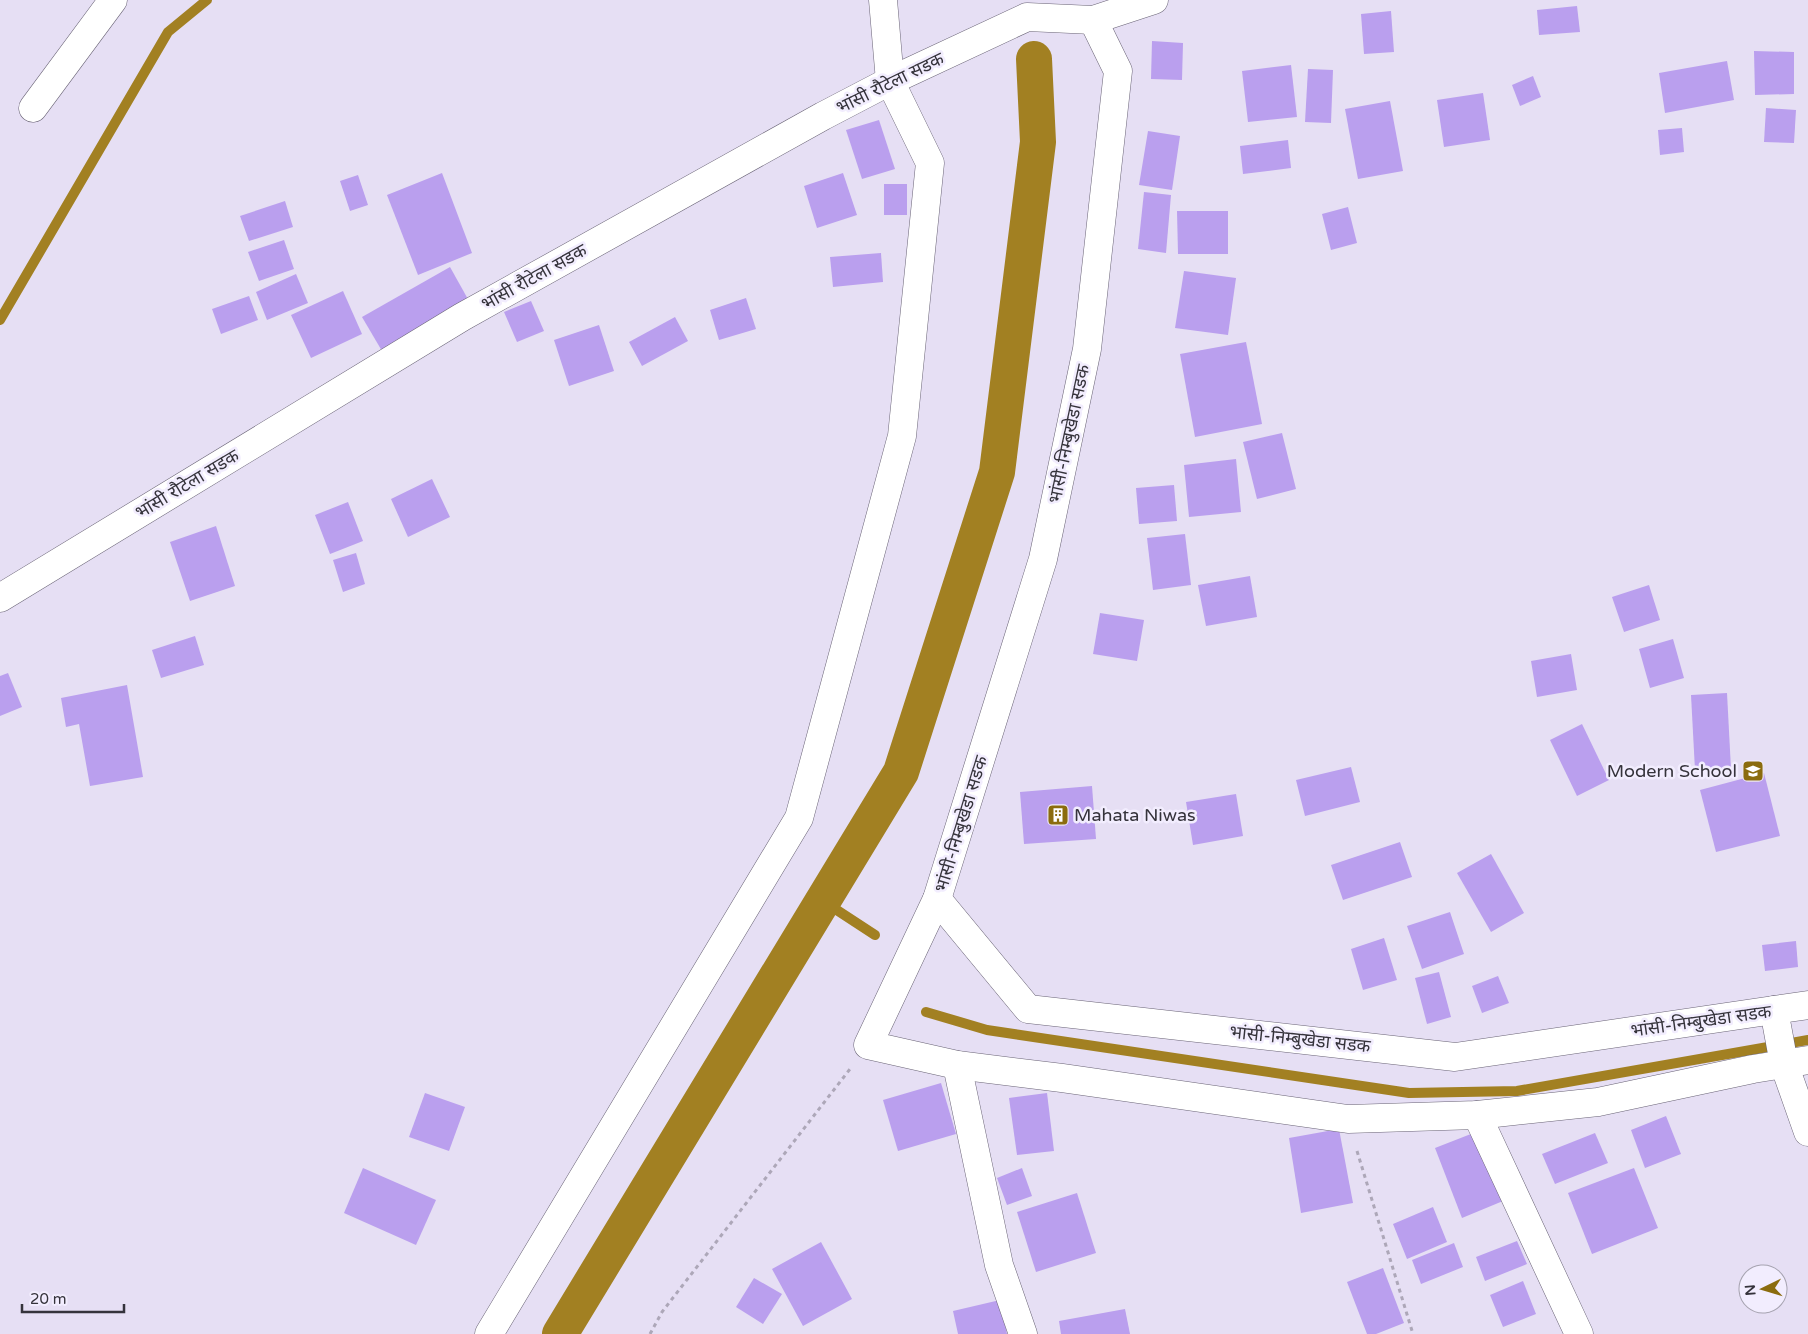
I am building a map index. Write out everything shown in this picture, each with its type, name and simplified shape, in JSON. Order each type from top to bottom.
[{"type":"street","points":[[33,108],[113,0]]},
{"type":"street","points":[[489,1334],[799,818],[902,436],[930,163],[890,81],[883,0]]},
{"type":"street","points":[[1093,20],[1154,0]]},
{"type":"street","name":"भांसी रौटेला सडक","points":[[0,598],[462,317],[823,116],[890,81],[1027,17],[1093,20]]},
{"type":"street","name":"भांसी-निम्बुखेडा सडक","points":[[1093,20],[1118,71],[1087,349],[1043,559],[937,899],[1028,1009],[1455,1057],[1808,1005]]},
{"type":"street","points":[[937,899],[868,1045],[957,1065],[1348,1119],[1477,1115],[1598,1102],[1796,1062]]},
{"type":"street","points":[[1774,1010],[1796,1062],[1808,1132]]},
{"type":"street","points":[[957,1065],[1000,1265],[1023,1334]]},
{"type":"street","points":[[1477,1115],[1579,1334]]},
{"type":"path","points":[[650,1334],[662,1312],[868,1045]]},
{"type":"path","points":[[1348,1119],[1413,1334]]},
{"type":"building","points":[[1577,6],[1580,32],[1539,35],[1537,10]]},
{"type":"building","points":[[1391,11],[1394,52],[1364,54],[1361,14]]},
{"type":"building","points":[[1152,41],[1183,43],[1182,80],[1151,79]]},
{"type":"building","points":[[1754,51],[1794,52],[1794,94],[1755,95]]},
{"type":"building","points":[[1727,61],[1734,100],[1665,113],[1659,73]]},
{"type":"building","points":[[1291,65],[1297,117],[1248,122],[1242,71]]},
{"type":"building","points":[[1308,69],[1333,70],[1331,123],[1305,122]]},
{"type":"building","points":[[1533,76],[1541,97],[1520,106],[1512,85]]},
{"type":"building","points":[[1483,93],[1490,140],[1444,147],[1437,100]]},
{"type":"building","points":[[1390,101],[1403,171],[1358,179],[1345,109]]},
{"type":"building","points":[[1766,108],[1796,110],[1794,143],[1764,142]]},
{"type":"building","points":[[879,120],[895,169],[862,179],[846,130]]},
{"type":"building","points":[[1682,128],[1684,152],[1660,155],[1658,130]]},
{"type":"building","points":[[1148,131],[1180,136],[1172,190],[1139,185]]},
{"type":"building","points":[[1288,140],[1291,168],[1243,174],[1240,146]]},
{"type":"building","points":[[442,173],[472,253],[418,275],[387,195]]},
{"type":"building","points":[[843,173],[857,215],[817,228],[804,186]]},
{"type":"building","points":[[358,175],[368,205],[350,211],[340,181]]},
{"type":"building","points":[[884,184],[907,184],[907,215],[884,215]]},
{"type":"building","points":[[1144,192],[1171,195],[1166,253],[1138,249]]},
{"type":"building","points":[[285,201],[293,227],[249,241],[240,216]]},
{"type":"building","points":[[1348,207],[1357,243],[1331,250],[1322,214]]},
{"type":"building","points":[[1177,211],[1228,211],[1228,254],[1178,254]]},
{"type":"building","points":[[284,240],[294,269],[259,281],[248,252]]},
{"type":"building","points":[[881,253],[883,282],[833,287],[830,257]]},
{"type":"building","points":[[450,267],[469,301],[382,351],[362,317]]},
{"type":"building","points":[[1184,271],[1236,278],[1228,335],[1175,328]]},
{"type":"building","points":[[296,274],[308,303],[267,320],[256,292]]},
{"type":"building","points":[[343,291],[362,334],[311,358],[291,315]]},
{"type":"building","points":[[249,296],[258,320],[221,334],[212,309]]},
{"type":"building","points":[[746,298],[756,329],[719,340],[710,310]]},
{"type":"building","points":[[531,301],[544,331],[517,342],[504,312]]},
{"type":"building","points":[[675,317],[688,341],[642,366],[629,342]]},
{"type":"building","points":[[599,325],[614,371],[569,386],[554,340]]},
{"type":"building","points":[[1246,342],[1262,424],[1195,437],[1180,354]]},
{"type":"building","points":[[1282,433],[1296,489],[1257,499],[1243,442]]},
{"type":"building","points":[[1236,459],[1241,512],[1189,517],[1184,465]]},
{"type":"building","points":[[432,479],[450,517],[408,537],[391,499]]},
{"type":"building","points":[[1174,485],[1177,521],[1139,524],[1136,488]]},
{"type":"building","points":[[348,502],[363,541],[330,554],[315,515]]},
{"type":"building","points":[[216,526],[235,586],[190,601],[170,542]]},
{"type":"building","points":[[1185,534],[1191,585],[1153,590],[1147,538]]},
{"type":"building","points":[[356,553],[365,584],[343,592],[333,560]]},
{"type":"building","points":[[1250,576],[1257,617],[1206,626],[1198,585]]},
{"type":"building","points":[[1649,585],[1660,620],[1624,632],[1612,597]]},
{"type":"building","points":[[1100,613],[1144,620],[1137,661],[1093,654]]},
{"type":"building","points":[[195,636],[204,665],[161,678],[152,650]]},
{"type":"building","points":[[1673,639],[1684,678],[1650,688],[1639,649]]},
{"type":"building","points":[[1571,654],[1577,690],[1537,697],[1531,661]]},
{"type":"building","points":[[8,673],[22,707],[0,716],[0,676]]},
{"type":"building","points":[[127,685],[143,777],[90,786],[79,724],[66,727],[61,698]]},
{"type":"building","points":[[1727,693],[1731,769],[1695,770],[1691,695]]},
{"type":"building","points":[[1582,724],[1609,780],[1577,796],[1550,740]]},
{"type":"building","points":[[1351,767],[1360,802],[1305,816],[1296,780]]},
{"type":"building","points":[[1764,773],[1780,836],[1716,852],[1700,790]]},
{"type":"building","name":"Mahata Niwas","points":[[1092,786],[1096,839],[1024,844],[1020,792]]},
{"type":"building","points":[[1236,794],[1243,836],[1193,845],[1186,802]]},
{"type":"building","points":[[1400,842],[1412,877],[1343,900],[1331,865]]},
{"type":"building","points":[[1491,854],[1524,913],[1491,932],[1457,873]]},
{"type":"building","points":[[1450,912],[1464,954],[1422,969],[1407,926]]},
{"type":"building","points":[[1384,938],[1397,980],[1363,990],[1351,949]]},
{"type":"building","points":[[1796,941],[1798,967],[1765,971],[1762,945]]},
{"type":"building","points":[[1439,972],[1451,1017],[1427,1024],[1415,978]]},
{"type":"building","points":[[1498,976],[1509,1003],[1482,1013],[1472,986]]},
{"type":"building","points":[[941,1083],[956,1134],[898,1151],[883,1100]]},
{"type":"building","points":[[425,1093],[465,1107],[449,1151],[409,1137]]},
{"type":"building","points":[[1047,1093],[1054,1151],[1017,1155],[1009,1098]]},
{"type":"building","points":[[1666,1116],[1681,1154],[1645,1168],[1631,1130]]},
{"type":"building","points":[[1339,1129],[1353,1203],[1301,1213],[1289,1138]]},
{"type":"building","points":[[1476,1132],[1503,1201],[1462,1218],[1435,1148]]},
{"type":"building","points":[[1595,1133],[1608,1163],[1555,1184],[1542,1154]]},
{"type":"building","points":[[363,1168],[436,1200],[416,1245],[344,1213]]},
{"type":"building","points":[[1022,1168],[1032,1196],[1007,1205],[997,1178]]},
{"type":"building","points":[[1634,1168],[1658,1228],[1592,1254],[1568,1193]]},
{"type":"building","points":[[1077,1193],[1096,1253],[1036,1272],[1017,1212]]},
{"type":"building","points":[[1433,1207],[1447,1242],[1407,1259],[1393,1224]]},
{"type":"building","points":[[1517,1241],[1527,1264],[1485,1281],[1476,1257]]},
{"type":"building","points":[[821,1242],[852,1299],[803,1326],[772,1269]]},
{"type":"building","points":[[1454,1243],[1463,1267],[1421,1284],[1412,1260]]},
{"type":"building","points":[[1383,1268],[1404,1323],[1376,1334],[1367,1334],[1347,1282]]},
{"type":"building","points":[[754,1278],[782,1294],[763,1324],[736,1307]]},
{"type":"building","points":[[1523,1281],[1536,1314],[1503,1327],[1490,1295]]},
{"type":"building","points":[[1000,1300],[1007,1334],[958,1334],[953,1311]]},
{"type":"building","points":[[1125,1309],[1130,1334],[1061,1334],[1059,1321]]},
{"type":"waterway","points":[[0,320],[168,32],[207,0]]},
{"type":"waterway","points":[[560,1334],[901,772],[997,472],[1038,142],[1034,59]]},
{"type":"waterway","points":[[823,901],[875,935]]},
{"type":"waterway","points":[[926,1012],[987,1030],[1409,1093],[1517,1091],[1808,1040]]},
{"type":"place","name":"Modern School","points":[[1753,771]]},
{"type":"place","name":"Mahata Niwas","points":[[1058,815]]}]
